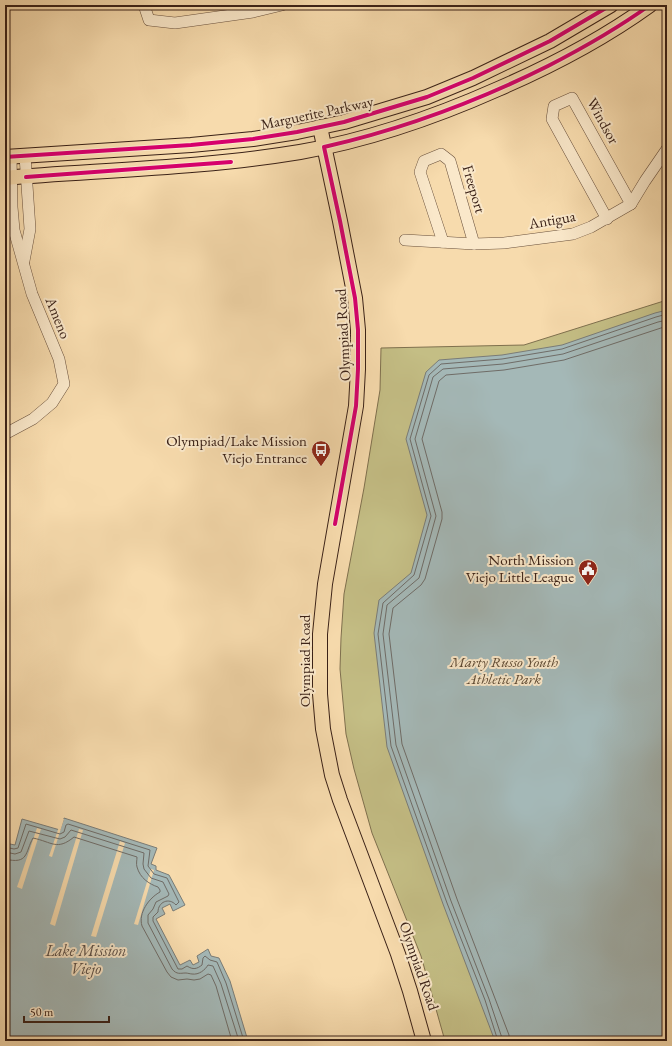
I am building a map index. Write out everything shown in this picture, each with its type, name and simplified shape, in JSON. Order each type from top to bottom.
[{"type":"main road","name":"Marguerite Parkway","points":[[14,156],[191,145],[253,139],[344,122],[421,99],[466,81],[550,42],[611,5]]},
{"type":"main road","points":[[14,178],[231,162],[301,152],[349,141],[410,124],[464,104],[525,77],[585,47],[650,5]]},
{"type":"main road","name":"Olympiad Road","points":[[320,127],[355,298],[358,330],[356,406],[321,610],[319,659],[323,729],[332,775],[340,800],[398,954],[424,1041]]},
{"type":"street","points":[[144,5],[148,20],[175,23],[253,12],[282,5]]},
{"type":"street","name":"Windsor","points":[[607,219],[552,119],[554,106],[572,98],[631,204]]},
{"type":"street","name":"Antigua","points":[[405,240],[474,244],[504,243],[573,234],[607,219],[631,204],[667,149]]},
{"type":"street","name":"Freeport","points":[[443,242],[420,172],[424,161],[441,154],[450,161],[474,244]]},
{"type":"street","name":"Ameno","points":[[5,434],[33,419],[52,402],[64,384],[59,359],[32,294],[14,230],[12,207],[14,156]]},
{"type":"street","name":"Ameno","points":[[14,178],[30,229],[24,264]]},
{"type":"street","points":[[14,230],[30,229]]},
{"type":"green space","name":"Marty Russo Youth Athletic Park","points":[[667,300],[667,1041],[445,1041],[421,956],[372,833],[346,734],[343,702],[340,669],[344,594],[364,488],[380,390],[381,348],[524,345]]},
{"type":"water","name":"Marty Russo Youth Athletic Park","points":[[667,310],[667,1041],[495,1041],[443,904],[387,747],[374,633],[379,600],[411,573],[427,515],[406,439],[426,372],[439,360],[502,355],[562,345]]},
{"type":"water","name":"Lake Mission Viejo","points":[[64,818],[157,848],[151,864],[156,866],[156,870],[169,875],[185,905],[173,911],[170,904],[162,908],[165,914],[156,919],[180,965],[190,960],[193,965],[199,962],[197,956],[208,949],[211,956],[219,958],[230,981],[248,1041],[5,1041],[5,843],[15,845],[22,819],[60,830]]},
{"type":"pier","points":[[62,818],[64,819],[52,857],[49,856]]},
{"type":"pier","points":[[37,828],[41,829],[22,889],[17,887]]},
{"type":"pier","points":[[79,829],[83,830],[55,926],[50,924]]},
{"type":"pier","points":[[120,841],[125,843],[96,937],[91,936]]},
{"type":"pier","points":[[151,869],[154,870],[138,925],[134,924]]},
{"type":"cycle path","points":[[5,157],[191,145],[253,139],[344,122],[427,97],[473,78],[550,41],[611,5]]},
{"type":"cycle path","points":[[335,524],[356,406],[358,330],[355,298],[324,147],[411,123],[494,91],[574,52],[613,30],[650,5]]},
{"type":"cycle path","points":[[26,177],[231,162]]},
{"type":"place","name":"Olympiad/Lake Mission Viejo Entrance","points":[[321,467]]},
{"type":"place","name":"North Mission Viejo Little League","points":[[588,586]]}]
